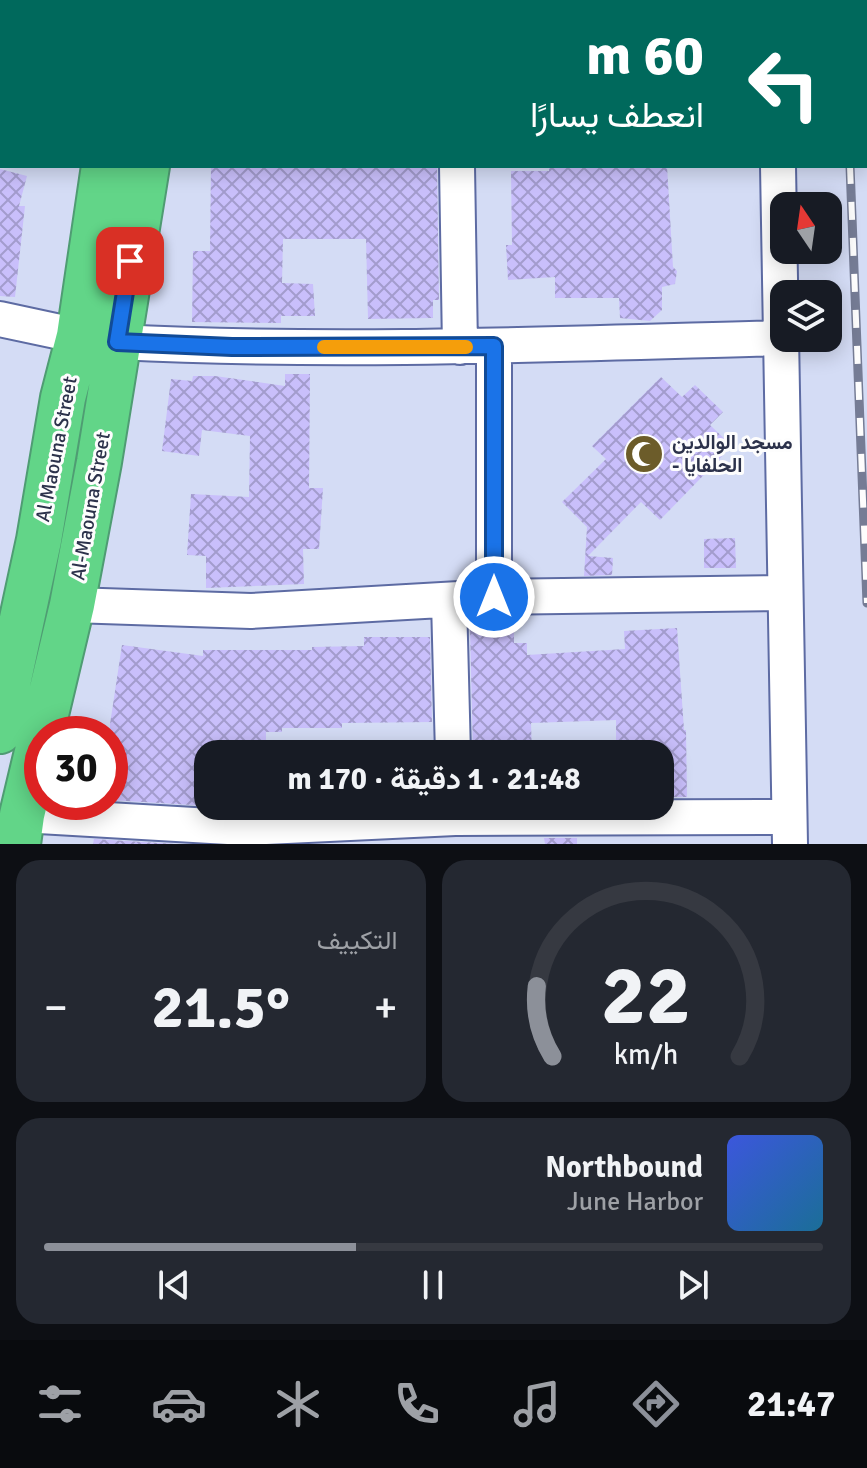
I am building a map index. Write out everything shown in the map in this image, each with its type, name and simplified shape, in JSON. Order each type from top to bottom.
[{"type":"highway","name":"Al Maouna Street","points":[[0,731],[39,540],[63,398],[98,339],[104,168]]},
{"type":"highway","name":"Al-Maouna Street","points":[[20,830],[72,605],[99,462],[98,339],[146,168]]},
{"type":"street","points":[[457,168],[460,347]]},
{"type":"street","points":[[778,168],[779,280]]},
{"type":"street","points":[[0,319],[98,339],[232,347],[460,347],[770,338]]},
{"type":"street","points":[[494,346],[494,597]]},
{"type":"street","points":[[20,830],[454,823],[789,831],[779,352]]},
{"type":"street","points":[[72,605],[251,611],[494,597],[785,593]]},
{"type":"street","points":[[449,601],[453,740]]},
{"type":"building","points":[[211,168],[437,168],[439,300],[433,300],[433,318],[368,319],[366,239],[283,239],[282,283],[313,284],[315,316],[281,316],[281,323],[192,322],[193,251],[210,251]]},
{"type":"building","points":[[549,168],[667,168],[673,267],[677,271],[675,284],[662,287],[662,310],[650,321],[620,318],[619,298],[555,298],[555,277],[508,280],[506,245],[512,245],[511,171],[549,171]]},
{"type":"building","points":[[0,169],[27,176],[19,206],[25,206],[15,297],[0,296]]},
{"type":"building","points":[[285,374],[310,374],[309,488],[323,488],[319,549],[303,549],[304,584],[206,588],[206,556],[187,555],[191,494],[249,497],[250,436],[202,430],[199,456],[162,451],[171,379],[192,381],[193,376],[215,376],[285,386]]},
{"type":"building","points":[[661,377],[682,397],[695,385],[723,412],[710,425],[732,446],[660,520],[641,502],[588,556],[613,558],[612,575],[584,576],[587,527],[562,502],[606,459],[592,446]]},
{"type":"building","points":[[735,538],[736,568],[704,568],[704,539]]},
{"type":"building","points":[[514,627],[514,643],[527,643],[527,655],[625,649],[624,631],[677,628],[686,730],[687,797],[674,797],[674,740],[616,740],[616,720],[531,723],[532,740],[473,740],[470,628]]},
{"type":"building","points":[[364,637],[430,637],[432,722],[342,723],[342,728],[282,728],[282,732],[266,732],[266,740],[194,740],[194,805],[128,801],[128,716],[111,716],[122,645],[203,656],[203,650],[312,650],[312,647],[364,646]]},
{"type":"building","points":[[544,838],[577,838],[577,844],[545,844]]},
{"type":"building","points":[[94,839],[176,844],[93,844]]},
{"type":"railway","points":[[850,168],[867,603]]},
{"type":"slow traffic","points":[[324,347],[466,347]]},
{"type":"place","name":"مسجد الوالدين - الحلفايا","points":[[644,454]]},
{"type":"route","points":[[130,261],[117,342],[232,347],[494,346],[494,597]]}]
